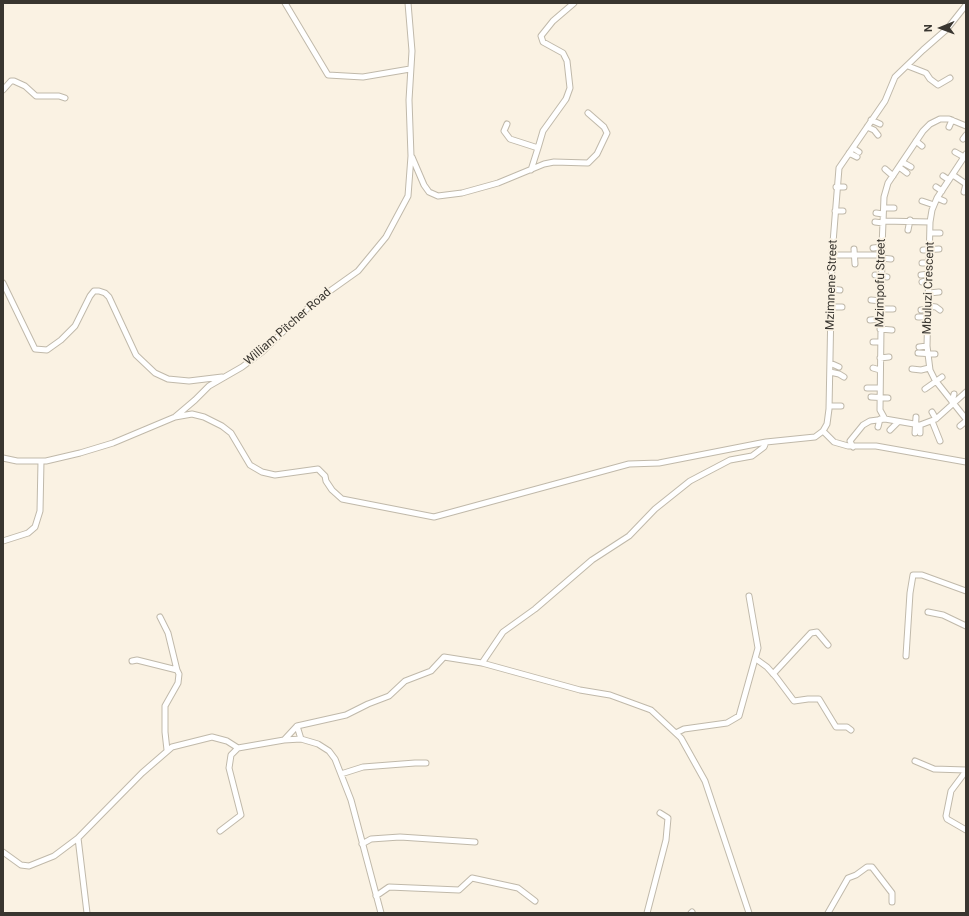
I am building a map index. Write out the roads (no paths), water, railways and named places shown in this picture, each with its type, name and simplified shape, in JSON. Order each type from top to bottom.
[{"type":"street","points":[[286,3],[328,75],[363,77],[410,69]]},
{"type":"street","name":"William Pitcher Road","points":[[3,458],[17,461],[41,461],[80,453],[113,443],[175,417],[209,386],[242,367],[262,352],[313,303],[358,271],[386,238],[408,196],[411,156],[410,69],[412,51],[408,3]]},
{"type":"street","points":[[531,170],[543,131],[566,99],[570,88],[567,61],[563,53],[543,42],[541,36],[553,21],[574,3]]},
{"type":"street","name":"Mzimnene Street","points":[[823,431],[827,424],[829,406],[832,255],[835,212],[840,184],[839,168],[872,120],[888,93],[895,77],[947,29],[966,5]]},
{"type":"street","points":[[908,66],[926,73],[930,79],[938,85],[950,78]]},
{"type":"street","points":[[3,90],[10,81],[14,81],[25,86],[36,96],[59,96],[65,98]]},
{"type":"street","points":[[411,156],[424,185],[429,192],[438,196],[474,190],[515,177],[554,162],[583,163],[592,160],[605,139],[607,130],[588,113]]},
{"type":"street","name":"Mzimpofu Street","points":[[882,419],[880,410],[880,329],[881,256],[884,197],[888,183],[923,130],[930,124],[940,119],[952,120]]},
{"type":"street","points":[[872,120],[880,124]]},
{"type":"street","points":[[949,127],[952,120],[966,126]]},
{"type":"street","points":[[507,124],[504,131],[510,139],[538,148]]},
{"type":"street","points":[[867,127],[874,130],[878,135]]},
{"type":"street","points":[[916,141],[922,146]]},
{"type":"street","points":[[849,153],[858,155],[853,148]]},
{"type":"street","points":[[955,152],[965,158]]},
{"type":"street","name":"Mbuluzi Crescent","points":[[965,158],[952,175],[934,205],[930,222],[927,346],[929,368],[935,380],[952,403],[965,417]]},
{"type":"street","points":[[900,165],[911,167]]},
{"type":"street","points":[[900,165],[907,173]]},
{"type":"street","points":[[884,169],[893,176]]},
{"type":"street","points":[[952,175],[966,184],[964,192]]},
{"type":"street","points":[[943,176],[949,180]]},
{"type":"street","points":[[936,187],[942,191]]},
{"type":"street","points":[[938,198],[944,201]]},
{"type":"street","points":[[922,201],[934,205]]},
{"type":"street","points":[[884,208],[894,208]]},
{"type":"street","points":[[835,212],[843,211]]},
{"type":"street","points":[[876,213],[883,214]]},
{"type":"street","points":[[876,222],[910,220],[917,218],[930,222]]},
{"type":"street","points":[[908,230],[910,220]]},
{"type":"street","points":[[930,233],[940,233]]},
{"type":"street","points":[[873,248],[882,248]]},
{"type":"street","points":[[923,250],[939,249]]},
{"type":"street","points":[[832,255],[854,252],[891,259]]},
{"type":"street","points":[[854,252],[855,264]]},
{"type":"street","points":[[922,263],[930,263]]},
{"type":"street","points":[[921,275],[929,274]]},
{"type":"street","points":[[875,275],[881,279]]},
{"type":"street","points":[[875,285],[887,276]]},
{"type":"street","points":[[922,282],[929,280]]},
{"type":"street","points":[[3,283],[35,349],[47,350],[61,340],[75,326],[90,296],[94,292],[99,291],[105,293],[109,297],[136,355],[155,373],[168,379],[189,381],[223,377]]},
{"type":"street","points":[[831,289],[840,290]]},
{"type":"street","points":[[929,293],[938,292]]},
{"type":"street","points":[[871,300],[881,300]]},
{"type":"street","points":[[831,307],[842,307]]},
{"type":"street","points":[[921,310],[936,307],[940,310]]},
{"type":"street","points":[[881,309],[892,309]]},
{"type":"street","points":[[918,317],[928,317]]},
{"type":"street","points":[[870,320],[881,319]]},
{"type":"street","points":[[880,329],[892,330]]},
{"type":"street","points":[[873,342],[880,342]]},
{"type":"street","points":[[927,346],[918,350],[935,354]]},
{"type":"street","points":[[880,358],[888,357]]},
{"type":"street","points":[[830,364],[839,367]]},
{"type":"street","points":[[873,368],[880,370]]},
{"type":"street","points":[[912,369],[921,370],[929,368]]},
{"type":"street","points":[[830,372],[844,377]]},
{"type":"street","points":[[925,389],[935,380],[942,377]]},
{"type":"street","points":[[867,388],[880,388]]},
{"type":"street","points":[[853,447],[850,441],[856,432],[870,422],[891,418],[898,422],[918,425],[934,420],[966,392]]},
{"type":"street","points":[[952,403],[954,394]]},
{"type":"street","points":[[871,397],[888,398]]},
{"type":"street","points":[[829,406],[841,406]]},
{"type":"street","points":[[932,412],[940,441]]},
{"type":"street","points":[[175,417],[192,414],[204,417],[222,426],[231,434],[250,465],[262,472],[275,475],[318,469],[325,476],[326,481],[332,490],[342,499],[434,517],[629,464],[659,463],[766,442],[815,437],[823,431],[834,442],[853,447],[876,446],[966,462]]},
{"type":"street","points":[[916,417],[918,433]]},
{"type":"street","points":[[960,426],[965,417]]},
{"type":"street","points":[[878,427],[882,419]]},
{"type":"street","points":[[890,430],[898,422]]},
{"type":"street","points":[[482,663],[503,632],[535,609],[592,560],[629,536],[656,509],[690,481],[730,460],[752,456],[764,448],[766,442]]},
{"type":"street","points":[[3,541],[28,533],[35,527],[40,511],[41,461]]},
{"type":"street","points":[[906,656],[910,593],[913,574],[917,573],[966,591]]},
{"type":"street","points":[[676,733],[684,729],[727,723],[739,716],[747,682],[756,659],[758,648],[749,596]]},
{"type":"street","points":[[928,612],[944,615],[966,626]]},
{"type":"street","points":[[160,617],[168,633],[179,678],[165,706],[164,732],[167,750]]},
{"type":"street","points":[[773,674],[811,633],[817,632],[828,646]]},
{"type":"street","points":[[284,740],[297,726],[346,715],[389,696],[405,681],[431,671],[444,656],[482,663],[580,690],[610,695],[651,710],[681,738],[705,781],[749,913]]},
{"type":"street","points":[[756,659],[773,674],[794,702],[808,699],[819,699],[836,727],[847,727],[851,730]]},
{"type":"street","points":[[132,661],[137,660],[177,670]]},
{"type":"street","points":[[297,726],[301,739]]},
{"type":"street","points":[[3,852],[21,865],[29,866],[54,856],[78,838],[142,773],[172,747],[212,737],[222,739],[238,748]]},
{"type":"street","points":[[220,831],[241,815],[228,762],[231,755],[238,748],[284,740],[301,739],[318,744],[329,751],[335,759],[351,800],[381,913]]},
{"type":"street","points":[[915,761],[934,768],[966,770]]},
{"type":"street","points":[[340,774],[363,767],[415,762],[426,763]]},
{"type":"street","points":[[966,770],[951,791],[946,816],[947,819],[966,830]]},
{"type":"street","points":[[647,913],[666,840],[668,818],[660,813]]},
{"type":"street","points":[[362,844],[370,839],[400,837],[475,842]]},
{"type":"street","points":[[78,838],[87,913]]},
{"type":"street","points":[[828,913],[848,878],[856,875],[867,866],[872,867],[892,893],[892,902]]},
{"type":"street","points":[[376,896],[388,887],[459,890],[472,878],[518,888],[535,901]]}]
